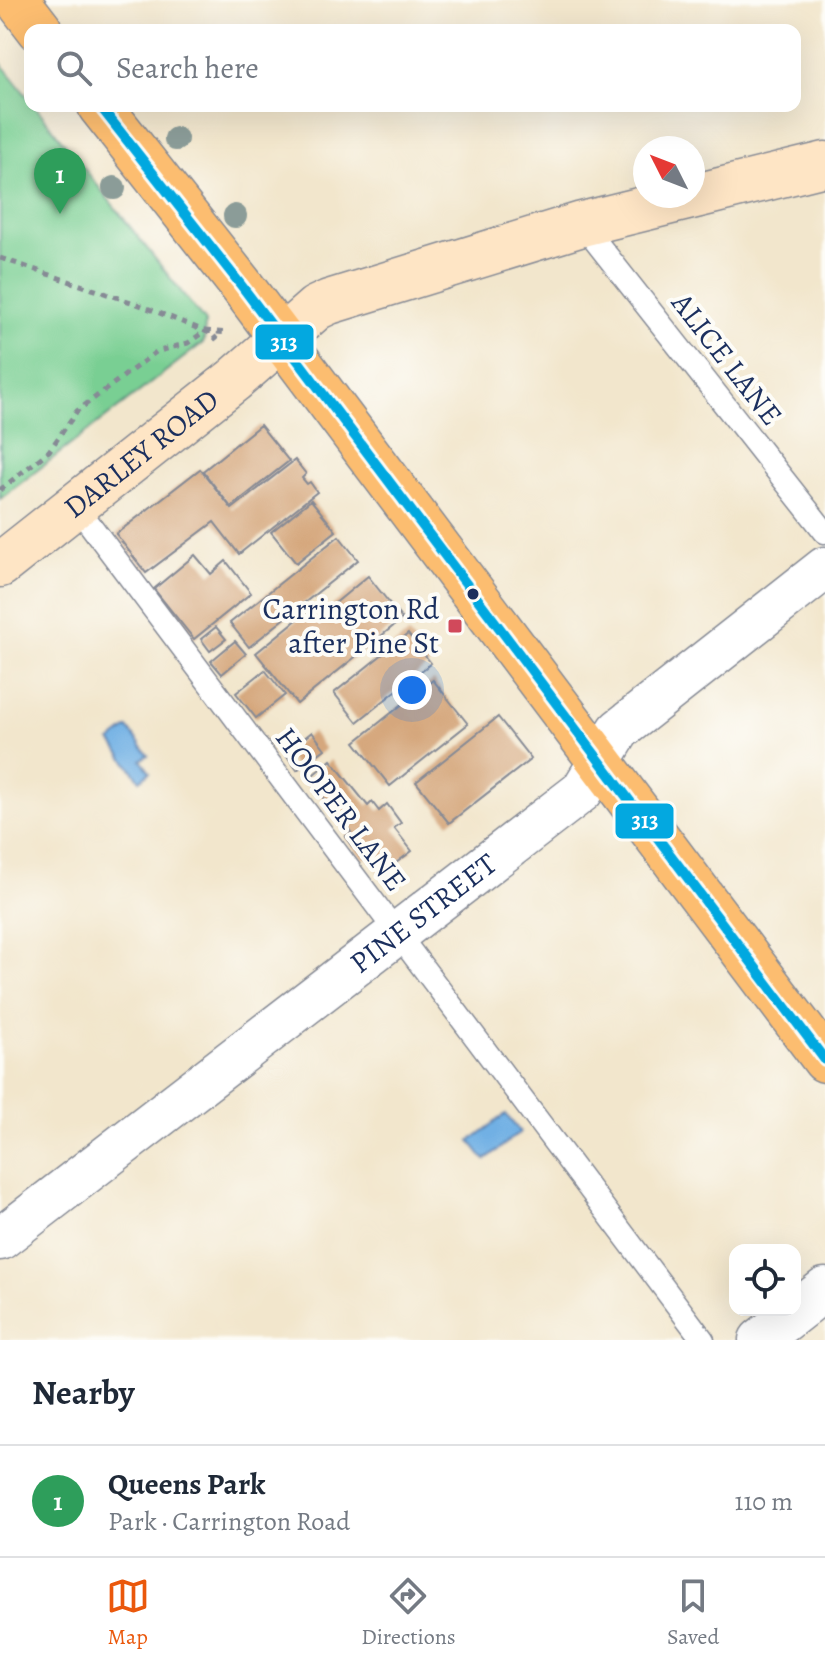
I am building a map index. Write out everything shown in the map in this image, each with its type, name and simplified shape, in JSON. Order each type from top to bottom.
[{"type":"main road","points":[[17,0],[35,24]]},
{"type":"main road","points":[[105,112],[281,337],[825,1060]]},
{"type":"main road","name":"DARLEY ROAD","points":[[0,565],[234,380],[316,308],[582,224],[825,164]]},
{"type":"street","name":"PINE STREET","points":[[0,1239],[399,935],[582,791],[619,730],[631,718],[825,568]]},
{"type":"street","points":[[760,1340],[825,1289]]},
{"type":"lane","name":"ALICE LANE","points":[[582,224],[825,532]]},
{"type":"lane","name":"HOOPER LANE","points":[[76,506],[703,1340]]},
{"type":"path","points":[[0,258],[137,304],[205,331],[217,340]]},
{"type":"path","points":[[0,490],[49,451],[77,411],[156,352],[188,343],[205,331],[281,337]]},
{"type":"green space","points":[[0,62],[24,92],[24,112],[40,112],[205,322],[204,342],[0,499]]},
{"type":"water","points":[[128,728],[148,755],[141,760],[150,772],[140,780],[111,741]]},
{"type":"water","points":[[506,1114],[520,1132],[485,1160],[470,1141]]},
{"type":"building","points":[[260,425],[289,461],[231,507],[203,471]]},
{"type":"building","points":[[295,460],[306,474],[302,478],[307,484],[310,482],[317,492],[239,554],[214,522],[146,573],[116,534],[200,469],[232,509]]},
{"type":"building","points":[[311,500],[336,531],[296,563],[271,532]]},
{"type":"building","points":[[339,536],[358,560],[249,647],[230,623]]},
{"type":"building","points":[[195,555],[211,574],[226,561],[251,593],[194,639],[154,589]]},
{"type":"building","points":[[368,576],[402,619],[297,704],[256,653],[309,610],[316,619]]},
{"type":"building","points":[[216,627],[226,639],[210,651],[201,639]]},
{"type":"building","points":[[408,634],[431,663],[357,722],[334,693]]},
{"type":"building","points":[[235,641],[246,654],[222,674],[211,661]]},
{"type":"building","points":[[265,670],[285,695],[256,718],[236,693]]},
{"type":"building","points":[[433,680],[468,724],[390,786],[355,742]]},
{"type":"building","points":[[498,717],[531,759],[449,823],[416,782]]},
{"type":"building","points":[[312,732],[325,749],[297,770],[285,753]]},
{"type":"building","points":[[331,760],[368,806],[372,802],[379,811],[387,804],[401,823],[394,828],[412,851],[381,874],[367,856],[363,860],[345,837],[351,832],[308,779]]},
{"type":"transit line","name":"313","points":[[105,112],[241,285],[825,1060]]},
{"type":"place","name":"Queens Park","points":[[60,214]]},
{"type":"place","name":"Carrington Rd after Pine St","points":[[455,626]]}]
